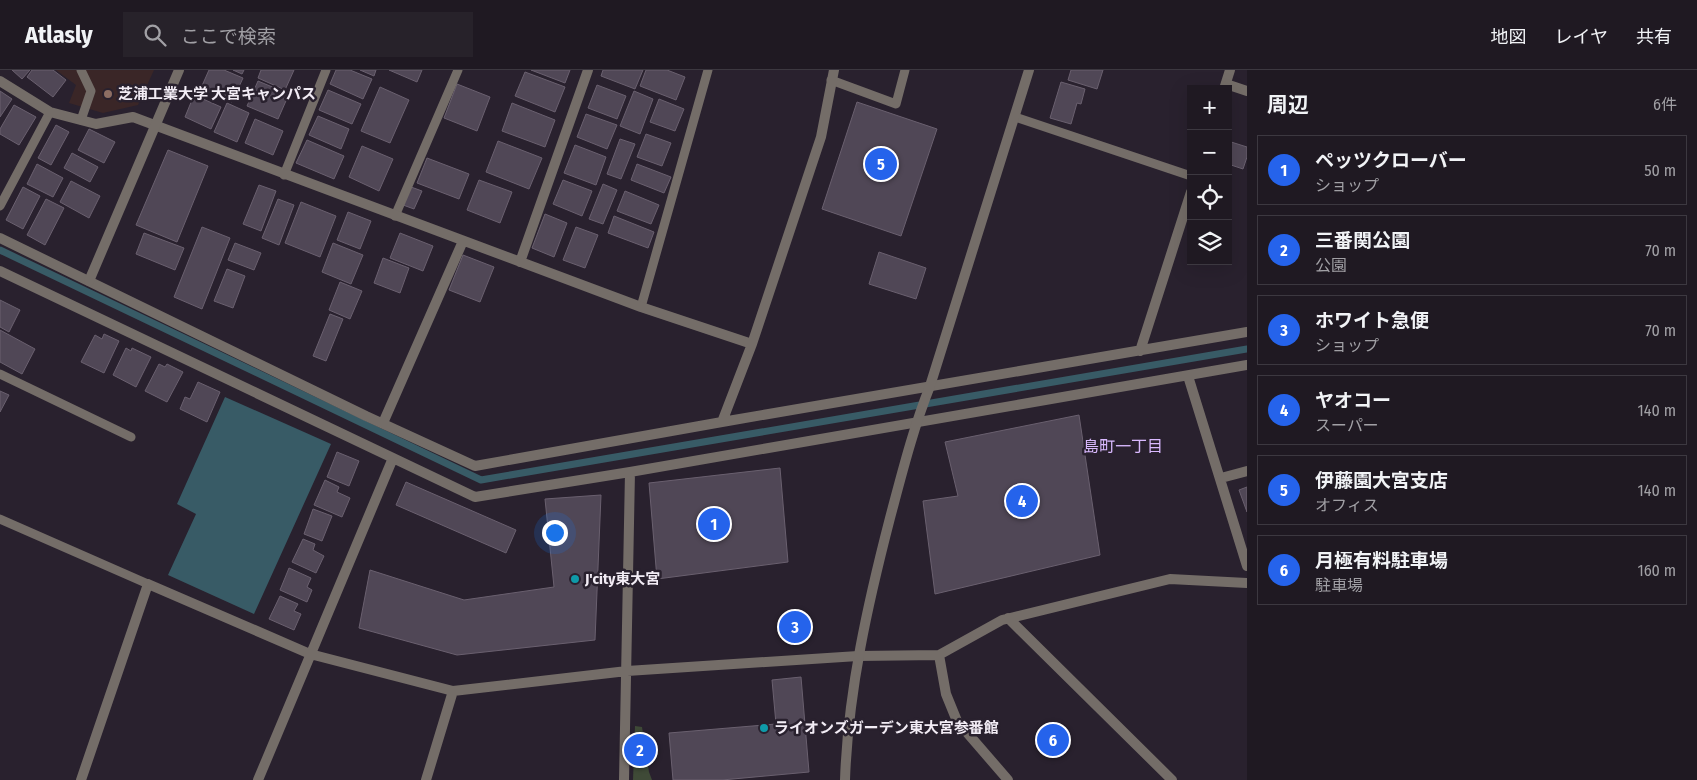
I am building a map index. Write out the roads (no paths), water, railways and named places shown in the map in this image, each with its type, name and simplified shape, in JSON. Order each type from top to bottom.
[{"type":"street","points":[[89,281],[179,70]]},
{"type":"street","points":[[520,262],[588,70]]},
{"type":"street","points":[[845,780],[858,656],[876,573],[916,421],[930,386],[1029,70]]},
{"type":"street","points":[[1225,85],[1230,70]]},
{"type":"street","points":[[722,422],[752,344],[821,137],[832,75]]},
{"type":"street","points":[[0,80],[50,112],[96,124],[133,117],[155,127],[641,307],[752,344]]},
{"type":"street","points":[[1232,88],[1247,91]]},
{"type":"street","points":[[1140,351],[1187,204]]},
{"type":"street","points":[[0,238],[475,466],[1247,332]]},
{"type":"street","points":[[383,423],[463,241]]},
{"type":"street","points":[[0,271],[476,497],[1188,376],[1247,364]]},
{"type":"street","points":[[1188,376],[1247,566]]},
{"type":"street","points":[[258,780],[393,458]]},
{"type":"street","points":[[1221,478],[1247,471]]},
{"type":"street","points":[[624,780],[630,472]]},
{"type":"street","points":[[81,780],[148,584],[310,654],[453,691],[627,671],[858,656],[939,655],[1008,618],[1170,580],[1247,583]]},
{"type":"street","points":[[1008,618],[1172,780]]},
{"type":"street","points":[[939,655],[946,694],[957,721],[1008,780]]},
{"type":"street","points":[[426,780],[453,691]]},
{"type":"lane","points":[[81,70],[91,91],[82,120]]},
{"type":"lane","points":[[284,175],[326,70]]},
{"type":"lane","points":[[395,216],[458,70]]},
{"type":"lane","points":[[641,307],[708,70]]},
{"type":"lane","points":[[832,75],[896,104],[905,70]]},
{"type":"lane","points":[[0,206],[50,112]]},
{"type":"lane","points":[[1015,117],[1188,175]]},
{"type":"lane","points":[[0,374],[131,437]]},
{"type":"lane","points":[[0,519],[148,584]]},
{"type":"water","points":[[225,397],[331,444],[254,614],[168,575],[196,514],[177,504]]},
{"type":"waterway","points":[[0,250],[481,480],[1247,349]]},
{"type":"place","name":"芝浦工業大学 大宮キャンパス","points":[[108,94]]},
{"type":"place","name":"伊藤園大宮支店","points":[[881,164]]},
{"type":"place","name":"ヤオコー","points":[[1022,501]]},
{"type":"place","name":"ペッツクローバー","points":[[714,524]]},
{"type":"place","name":"J'city東大宮","points":[[575,579]]},
{"type":"place","name":"ホワイト急便","points":[[795,627]]},
{"type":"place","name":"ライオンズガーデン東大宮参番館","points":[[764,728]]},
{"type":"place","name":"月極有料駐車場","points":[[1053,740]]},
{"type":"place","name":"三番関公園","points":[[640,750]]},
{"type":"district","name":"島町一丁目","points":[[1123,446]]}]
